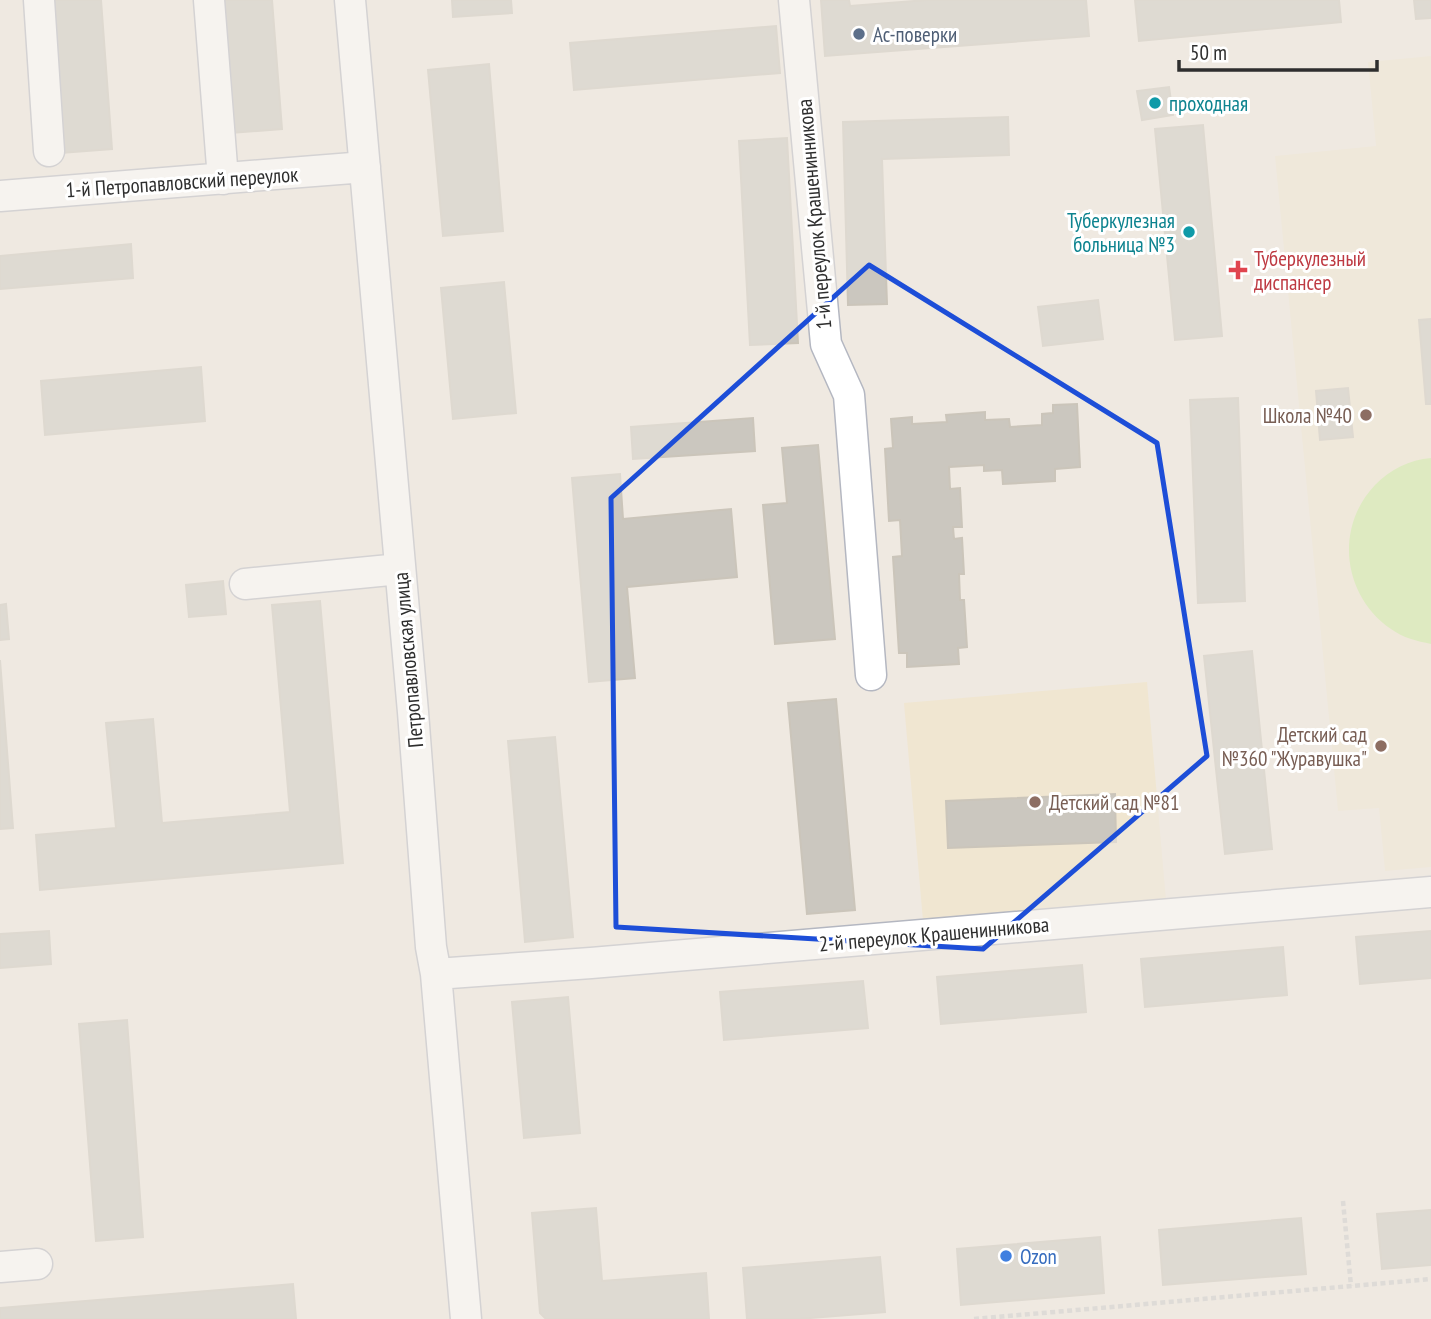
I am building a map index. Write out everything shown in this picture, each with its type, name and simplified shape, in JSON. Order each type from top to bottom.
[{"type":"street","points":[[39,0],[49,151]]},
{"type":"street","points":[[209,0],[223,179]]},
{"type":"street","name":"Петропавловская улица","points":[[350,0],[431,947],[436,974],[466,1319]]},
{"type":"street","name":"1-й переулок Крашенинникова","points":[[794,0],[826,344],[849,395],[871,675]]},
{"type":"street","name":"1-й Петропавловский переулок","points":[[0,196],[365,167]]},
{"type":"street","points":[[245,584],[400,569]]},
{"type":"street","name":"2-й переулок Крашенинникова","points":[[436,974],[1431,892]]},
{"type":"street","points":[[0,1267],[37,1264]]},
{"type":"path","points":[[1343,1201],[1351,1286]]},
{"type":"path","points":[[974,1319],[1431,1279]]},
{"type":"highlighted area","points":[[869,265],[1157,443],[1207,756],[983,949],[616,927],[611,498]]},
{"type":"shaded area","name":"Школа №40","points":[[1431,56],[1431,867],[1385,871],[1379,808],[1338,811],[1275,156],[1376,146],[1368,62]]},
{"type":"shaded area","name":"Детский сад №81","points":[[1147,682],[1166,900],[923,921],[904,703]]},
{"type":"green space","points":[[1431,458],[1431,644],[1400,635],[1375,615],[1362,599],[1354,580],[1349,541],[1353,521],[1362,502],[1375,485],[1401,466]]},
{"type":"building","points":[[49,0],[101,0],[112,149],[61,153]]},
{"type":"building","points":[[221,0],[272,0],[282,129],[231,133]]},
{"type":"building","points":[[452,0],[511,0],[512,13],[453,17]]},
{"type":"building","points":[[821,0],[849,0],[850,6],[927,0],[1086,0],[1089,36],[825,56]]},
{"type":"building","points":[[1135,0],[1339,0],[1341,22],[1139,41]]},
{"type":"building","points":[[1414,0],[1431,0],[1431,18],[1416,19]]},
{"type":"building","points":[[776,26],[780,73],[574,90],[570,43]]},
{"type":"building","points":[[489,64],[503,231],[443,236],[428,70]]},
{"type":"building","name":"проходная","points":[[1169,87],[1173,115],[1142,120],[1137,91]]},
{"type":"building","points":[[1008,117],[1009,155],[882,159],[887,304],[848,305],[843,122]]},
{"type":"building","name":"Туберкулезная больница №3","points":[[1203,125],[1222,336],[1175,340],[1155,129]]},
{"type":"building","points":[[787,138],[798,343],[750,345],[739,141]]},
{"type":"building","points":[[131,244],[133,278],[0,289],[0,256]]},
{"type":"building","points":[[504,282],[516,413],[453,419],[441,288]]},
{"type":"building","points":[[1098,300],[1103,339],[1043,346],[1038,307]]},
{"type":"building","points":[[1431,319],[1431,404],[1426,404],[1419,320]]},
{"type":"building","points":[[201,367],[205,421],[45,435],[41,381]]},
{"type":"building","points":[[1348,388],[1353,437],[1320,440],[1316,391]]},
{"type":"building","points":[[1238,398],[1245,601],[1198,603],[1190,400]]},
{"type":"building","points":[[1077,404],[1080,467],[1055,469],[1055,481],[1003,484],[1002,470],[984,471],[984,465],[949,467],[950,489],[960,488],[962,527],[953,527],[954,539],[962,538],[964,574],[959,574],[960,600],[964,600],[967,647],[958,648],[959,664],[907,667],[907,653],[899,653],[893,557],[902,556],[900,520],[889,521],[885,449],[893,448],[891,419],[912,417],[912,424],[947,422],[946,415],[985,412],[985,420],[1009,419],[1010,427],[1042,425],[1042,414],[1053,413],[1053,405]]},
{"type":"building","points":[[753,418],[755,451],[633,459],[631,427]]},
{"type":"building","points":[[818,445],[835,639],[775,644],[763,505],[787,503],[782,448]]},
{"type":"building","points":[[620,474],[623,519],[731,509],[737,577],[627,587],[635,678],[589,682],[572,478]]},
{"type":"building","points":[[223,581],[226,614],[189,617],[186,585]]},
{"type":"building","points":[[320,601],[343,863],[40,890],[36,835],[116,828],[106,723],[153,719],[162,823],[290,812],[272,605]]},
{"type":"building","points":[[6,604],[9,639],[0,640],[0,605]]},
{"type":"building","points":[[1252,651],[1272,849],[1225,854],[1204,656]]},
{"type":"building","points":[[0,660],[13,828],[0,829]]},
{"type":"building","points":[[836,699],[855,910],[807,914],[788,703]]},
{"type":"building","points":[[555,737],[573,937],[525,942],[508,741]]},
{"type":"building","points":[[1115,794],[1116,842],[948,848],[946,801]]},
{"type":"building","points":[[49,931],[51,964],[0,968],[0,934]]},
{"type":"building","points":[[1431,931],[1431,978],[1360,984],[1356,937]]},
{"type":"building","points":[[1283,947],[1287,995],[1145,1007],[1141,959]]},
{"type":"building","points":[[1082,965],[1086,1012],[941,1024],[937,977]]},
{"type":"building","points":[[863,981],[868,1028],[724,1040],[720,992]]},
{"type":"building","points":[[568,997],[580,1133],[524,1138],[512,1002]]},
{"type":"building","points":[[127,1020],[143,1237],[96,1241],[79,1024]]},
{"type":"building","points":[[596,1208],[602,1281],[706,1273],[709,1319],[546,1319],[540,1313],[532,1213]]},
{"type":"building","points":[[1431,1210],[1431,1265],[1382,1269],[1377,1214]]},
{"type":"building","points":[[1301,1218],[1306,1274],[1163,1285],[1159,1230]]},
{"type":"building","points":[[1100,1237],[1104,1293],[961,1305],[957,1249]]},
{"type":"building","points":[[880,1257],[885,1312],[798,1319],[747,1319],[743,1268]]},
{"type":"building","points":[[293,1284],[296,1319],[0,1319],[0,1308]]},
{"type":"place","name":"Ас-поверки","points":[[859,34]]},
{"type":"place","name":"проходная","points":[[1155,103]]},
{"type":"place","name":"Туберкулезная больница №3","points":[[1189,232]]},
{"type":"place","name":"Туберкулезный диспансер","points":[[1238,270]]},
{"type":"place","name":"Школа №40","points":[[1366,415]]},
{"type":"place","name":"Детский сад №360 \"Журавушка\"","points":[[1381,746]]},
{"type":"place","name":"Детский сад №81","points":[[1035,802]]},
{"type":"place","name":"Ozon","points":[[1006,1256]]}]
